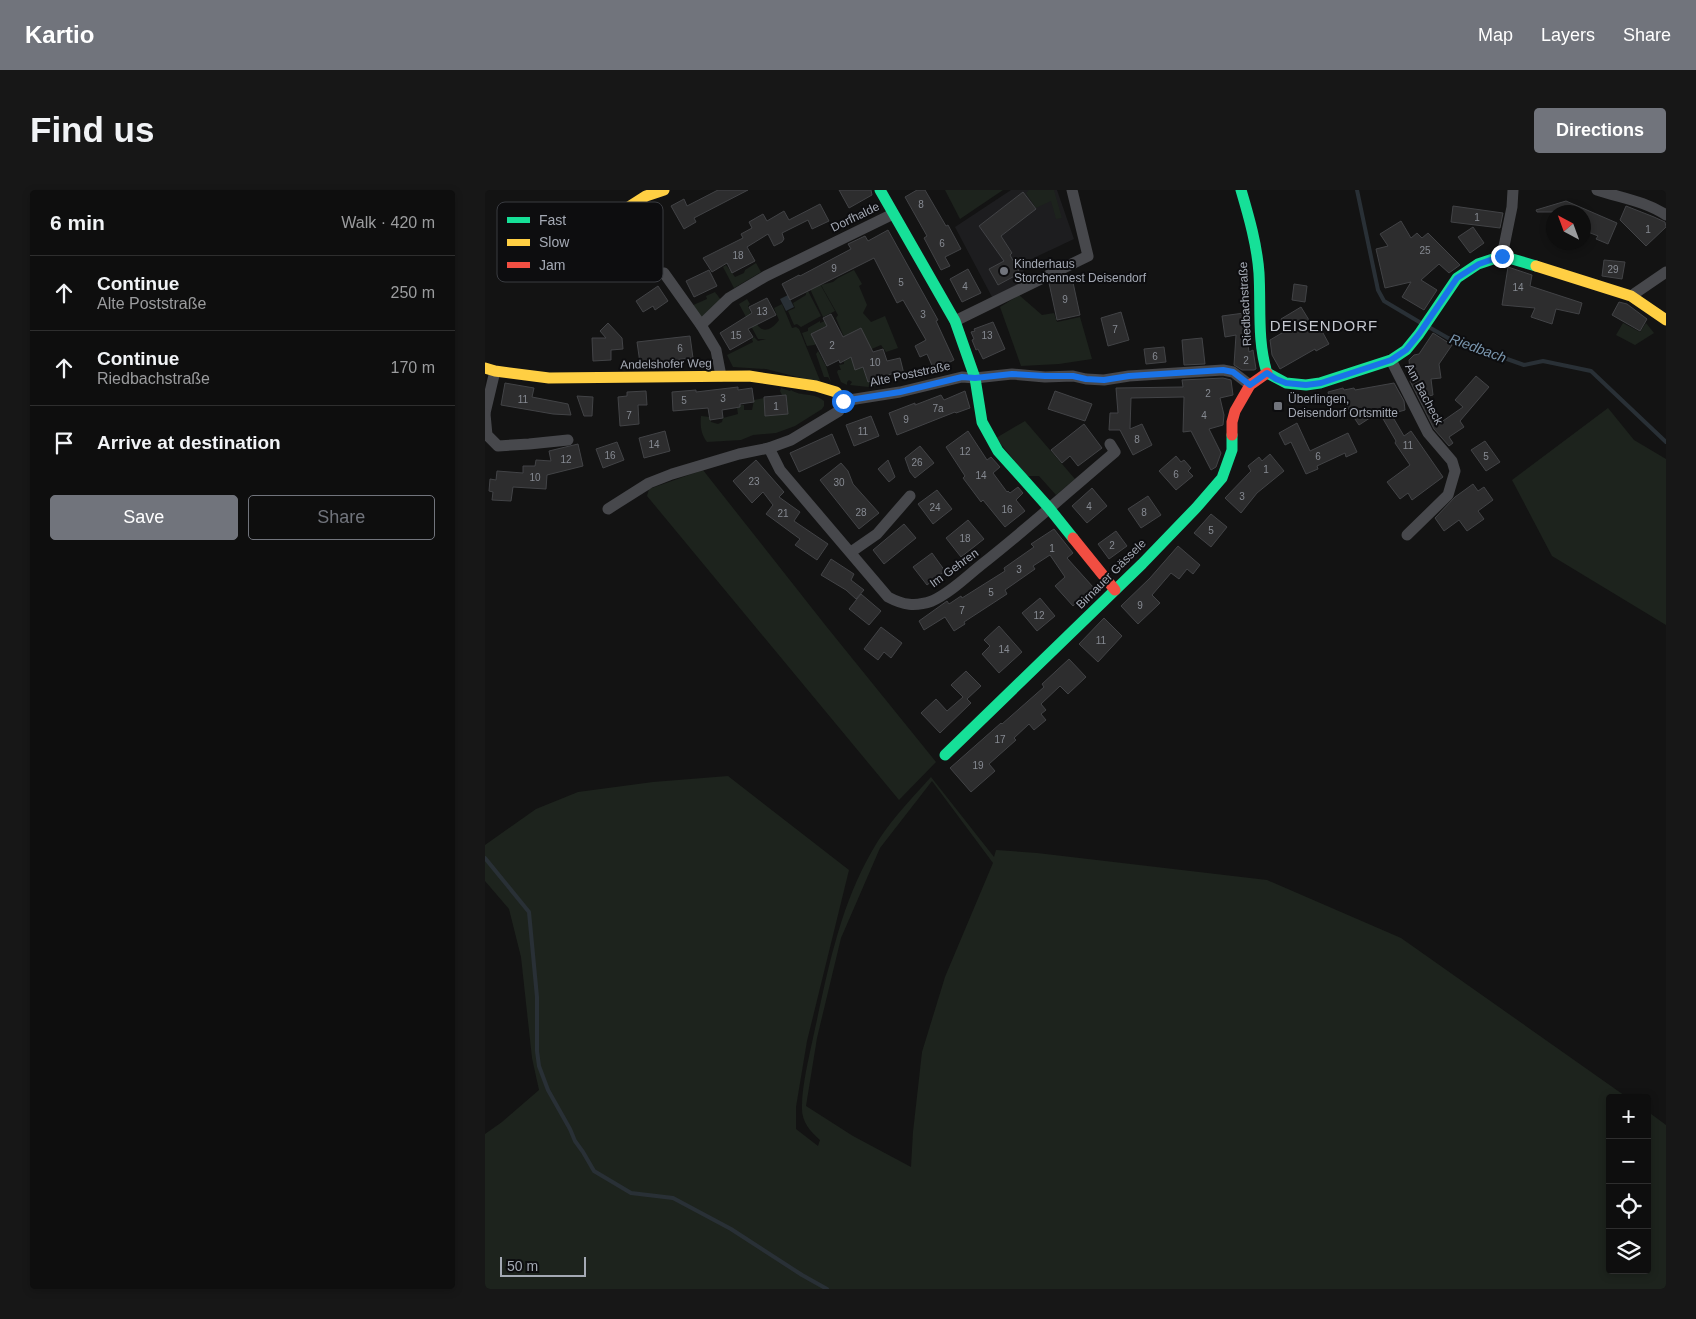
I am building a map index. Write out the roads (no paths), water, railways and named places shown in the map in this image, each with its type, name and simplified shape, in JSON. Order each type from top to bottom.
[{"type":"street","points":[[637,202],[646,196],[664,190]]},
{"type":"street","points":[[880,190],[893,214]]},
{"type":"street","points":[[955,321],[1088,256],[1072,190]]},
{"type":"street","name":"Riedbachstraße","points":[[1241,190],[1251,222],[1259,272],[1259,326],[1263,363],[1267,373]]},
{"type":"street","points":[[1502,256],[1512,207],[1513,190]]},
{"type":"street","points":[[1597,190],[1627,200],[1638,195],[1666,215]]},
{"type":"street","name":"Dorfhalde","points":[[701,325],[729,298],[766,276],[893,214],[955,321],[975,378]]},
{"type":"street","points":[[1250,385],[1267,373],[1286,383],[1306,385],[1321,383],[1391,360],[1406,350],[1419,334],[1457,278],[1479,264],[1502,256],[1581,278],[1631,296],[1666,320]]},
{"type":"street","points":[[1631,296],[1666,272]]},
{"type":"street","points":[[664,273],[701,325],[716,350],[721,376]]},
{"type":"street","name":"Am Bacheck","points":[[1391,360],[1428,432],[1452,461],[1455,471],[1448,495],[1407,535]]},
{"type":"street","points":[[490,369],[485,414],[487,435],[498,446],[568,440]]},
{"type":"street","name":"Andelshofer Weg","points":[[490,369],[549,378],[649,379],[749,376],[816,386],[836,392],[843,401]]},
{"type":"street","name":"Alte Poststraße","points":[[843,401],[900,392],[962,377],[975,378],[1012,374],[1073,376],[1104,380],[1129,376],[1223,370],[1233,372],[1250,385]]},
{"type":"street","points":[[975,378],[982,422],[998,451],[1049,508],[1115,590]]},
{"type":"street","name":"Birnauer Gässele","points":[[945,755],[1115,590],[1223,478],[1232,450],[1232,422],[1250,385]]},
{"type":"street","points":[[608,509],[649,483],[672,474],[739,454],[769,448],[791,440],[839,411],[843,401]]},
{"type":"street","name":"Im Gehren","points":[[769,448],[780,470],[888,597],[900,604],[915,605],[933,600],[950,590],[1017,537],[1115,452],[1110,444]]},
{"type":"street","points":[[851,552],[877,534],[910,496]]},
{"type":"waterway","name":"Riedbach","points":[[1357,190],[1378,290],[1384,301],[1421,323]]},
{"type":"waterway","name":"Riedbach","points":[[1427,326],[1448,338],[1524,365],[1543,361],[1591,371],[1666,442]]},
{"type":"waterway","points":[[485,858],[529,912],[537,997],[537,1051],[539,1066],[548,1090],[575,1141],[594,1171],[631,1193],[673,1198],[731,1229],[827,1289]]},
{"type":"place","name":"Kinderhaus Storchennest Deisendorf","points":[[1004,271]]},
{"type":"place","name":"Überlingen, Deisendorf Ortsmitte","points":[[1278,406]]},
{"type":"district","name":"DEISENDORF","points":[[1324,325]]}]
